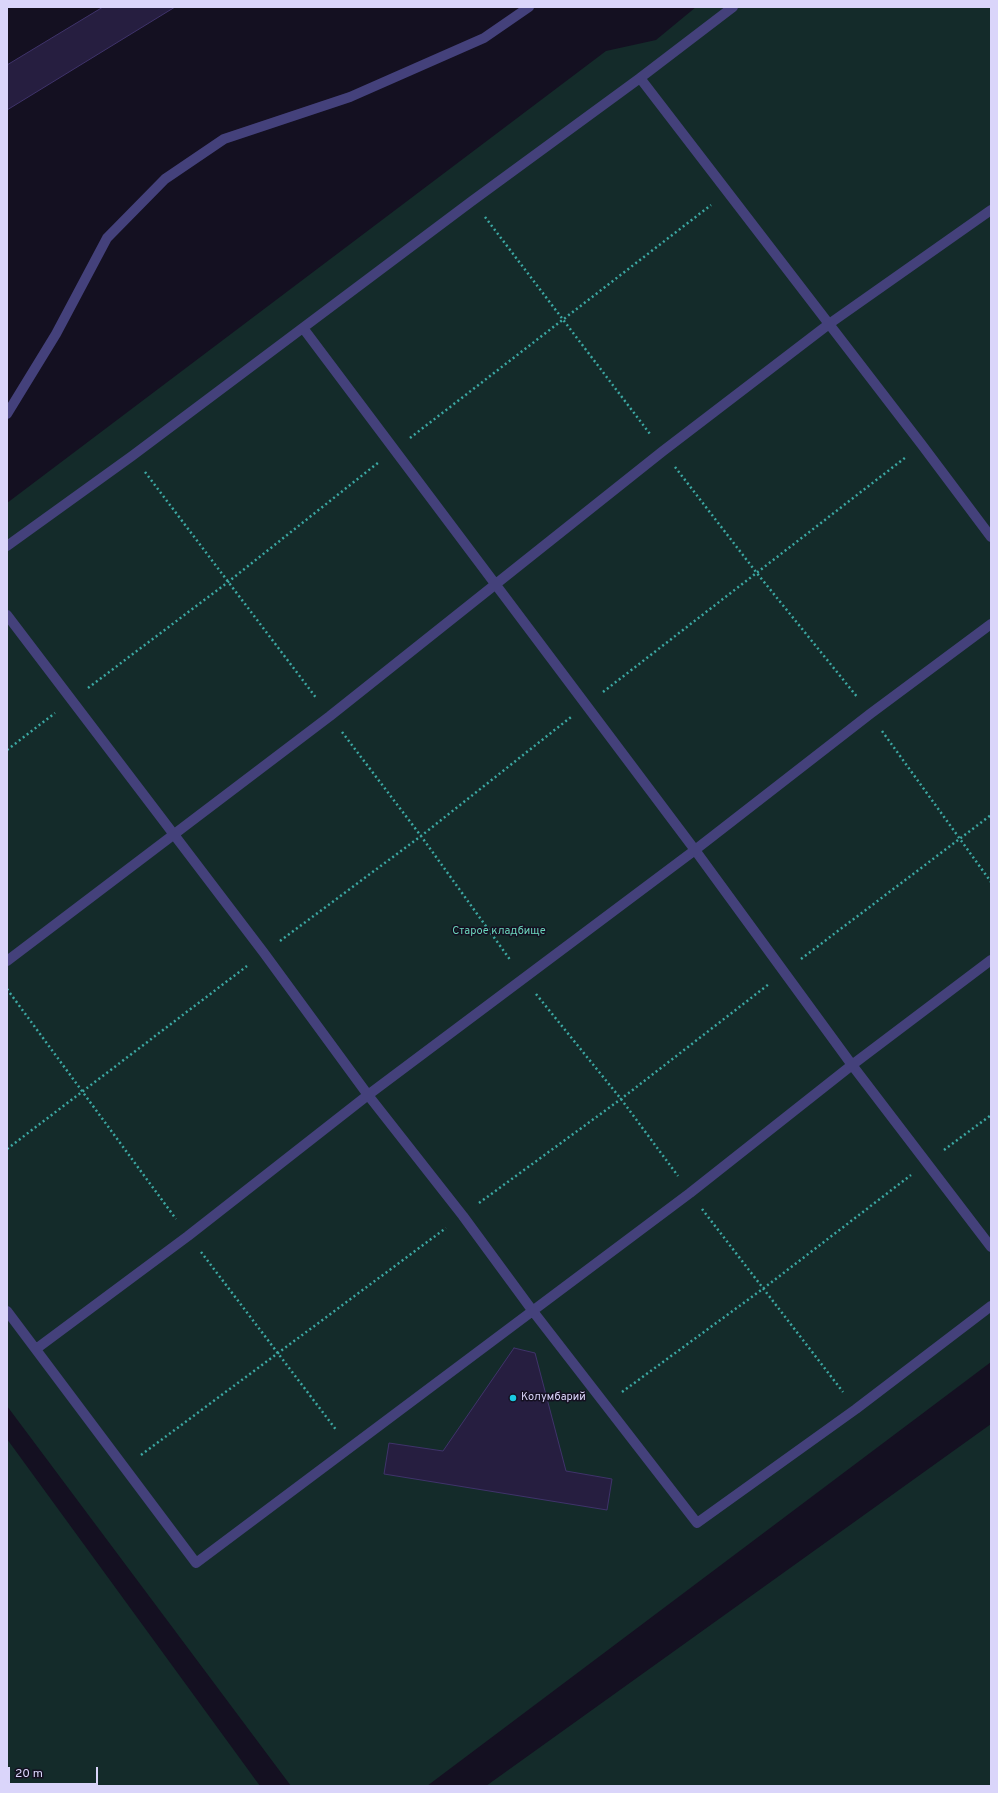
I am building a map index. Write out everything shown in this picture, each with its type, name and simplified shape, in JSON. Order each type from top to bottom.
[{"type":"lane","points":[[7,414],[56,334],[107,238],[165,179],[224,139],[350,97],[484,38],[529,7]]},
{"type":"lane","points":[[7,546],[132,456],[472,201],[640,78],[733,7]]},
{"type":"lane","points":[[640,78],[991,537]]},
{"type":"lane","points":[[7,961],[330,716],[494,584],[829,324],[991,210]]},
{"type":"lane","points":[[303,328],[695,850],[852,1065],[991,1247]]},
{"type":"lane","points":[[7,615],[264,954],[368,1094],[463,1216],[532,1310],[697,1523],[856,1409],[991,1306]]},
{"type":"lane","points":[[36,1349],[188,1236],[368,1094],[695,850],[870,714],[991,624]]},
{"type":"lane","points":[[7,1310],[196,1563],[690,1192],[852,1065],[991,960]]},
{"type":"path","points":[[7,750],[228,582],[394,450],[728,192]]},
{"type":"path","points":[[472,201],[756,572],[870,714],[991,882]]},
{"type":"path","points":[[7,1149],[421,836],[585,705],[922,445]]},
{"type":"path","points":[[132,456],[421,836],[523,977],[621,1099],[856,1409]]},
{"type":"path","points":[[124,1468],[621,1099],[991,815]]},
{"type":"path","points":[[606,1404],[764,1288],[991,1115]]},
{"type":"green space","name":"Старое кладбище","points":[[696,7],[991,7],[991,1362],[427,1786],[291,1786],[7,1406],[7,503],[606,51],[656,40]]},
{"type":"green space","points":[[991,1424],[991,1786],[486,1786]]},
{"type":"green space","points":[[7,1439],[260,1786],[7,1786]]},
{"type":"building","points":[[103,7],[175,7],[7,110],[7,65]]},
{"type":"building","name":"Колумбарий","points":[[514,1348],[535,1353],[566,1471],[612,1479],[607,1510],[384,1474],[389,1443],[443,1451]]},
{"type":"place","name":"Колумбарий","points":[[513,1398]]}]
